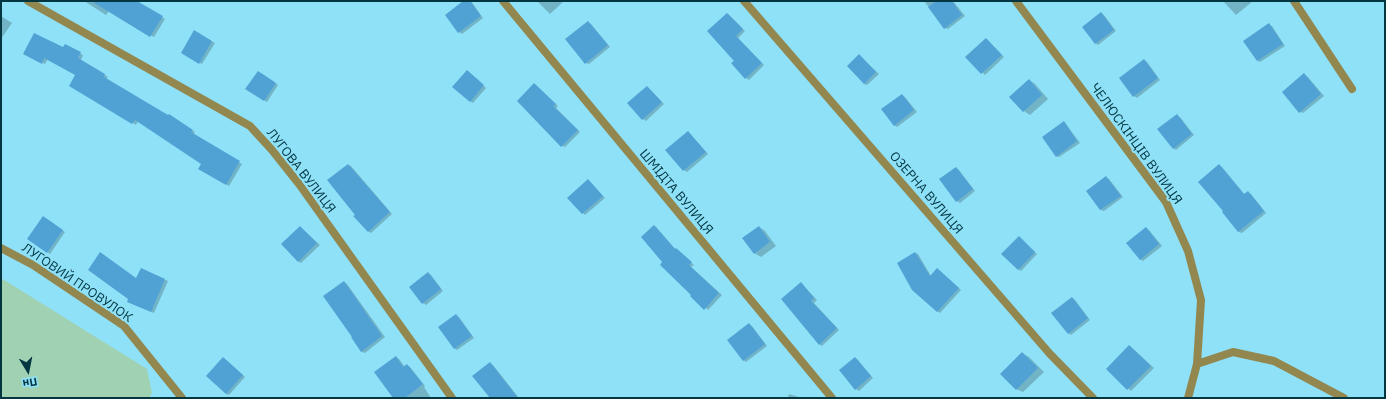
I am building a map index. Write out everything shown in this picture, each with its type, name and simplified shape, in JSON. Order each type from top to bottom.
[{"type":"street","name":"ЛУГОВА ВУЛИЦЯ","points":[[28,1],[250,126],[272,150],[299,184],[452,398]]},
{"type":"street","name":"ШМІДТА ВУЛИЦЯ","points":[[503,1],[832,398]]},
{"type":"street","name":"ОЗЕРНА ВУЛИЦЯ","points":[[744,1],[1050,354],[1093,398]]},
{"type":"street","name":"ЧЕЛЮСКІНЦІВ ВУЛИЦЯ","points":[[1016,1],[1166,202],[1188,251],[1201,300],[1197,364],[1188,398]]},
{"type":"street","points":[[1294,1],[1352,89]]},
{"type":"street","name":"ЛУГОВИЙ ПРОВУЛОК","points":[[1,248],[33,265],[124,326],[182,398]]},
{"type":"street","points":[[1197,364],[1233,352],[1268,359],[1344,398]]},
{"type":"green space","points":[[1,278],[147,369],[152,393],[149,398],[1,398]]},
{"type":"building","points":[[91,1],[137,1],[163,16],[150,37]]},
{"type":"building","points":[[463,1],[470,1],[481,16],[458,33],[445,15]]},
{"type":"building","points":[[936,1],[952,1],[962,15],[944,29],[928,7]]},
{"type":"building","points":[[1101,12],[1114,30],[1095,44],[1082,27]]},
{"type":"building","points":[[727,13],[743,29],[736,36],[762,63],[745,79],[731,63],[734,61],[707,31]]},
{"type":"building","points":[[588,21],[608,45],[585,64],[565,39]]},
{"type":"building","points":[[1269,23],[1283,44],[1257,61],[1243,41]]},
{"type":"building","points":[[194,30],[212,41],[199,64],[181,53]]},
{"type":"building","points":[[34,33],[63,47],[65,44],[81,52],[78,58],[105,74],[104,77],[168,115],[169,114],[193,130],[191,132],[240,161],[226,185],[198,169],[201,164],[135,120],[132,124],[69,86],[75,75],[44,58],[42,64],[23,54]]},
{"type":"building","points":[[986,38],[1002,55],[981,74],[965,57]]},
{"type":"building","points":[[859,54],[876,72],[864,84],[847,66]]},
{"type":"building","points":[[1144,59],[1158,78],[1133,97],[1119,78]]},
{"type":"building","points":[[467,70],[484,85],[470,102],[452,87]]},
{"type":"building","points":[[258,71],[276,83],[264,101],[245,89]]},
{"type":"building","points":[[1304,73],[1321,94],[1299,113],[1282,92]]},
{"type":"building","points":[[1029,79],[1042,95],[1023,112],[1009,97]]},
{"type":"building","points":[[534,83],[556,104],[553,106],[578,130],[561,147],[517,101]]},
{"type":"building","points":[[647,86],[662,102],[642,120],[627,103]]},
{"type":"building","points":[[902,94],[914,110],[894,126],[881,109]]},
{"type":"building","points":[[1177,114],[1192,134],[1173,149],[1157,129]]},
{"type":"building","points":[[1064,121],[1077,141],[1056,157],[1042,137]]},
{"type":"building","points":[[688,131],[706,152],[683,171],[665,150]]},
{"type":"building","points":[[348,164],[390,212],[368,232],[353,216],[355,215],[327,180]]},
{"type":"building","points":[[1219,164],[1244,194],[1248,191],[1264,211],[1238,232],[1222,212],[1223,211],[1198,182]]},
{"type":"building","points":[[956,167],[973,189],[956,202],[939,179]]},
{"type":"building","points":[[1106,176],[1121,196],[1100,210],[1086,191]]},
{"type":"building","points":[[588,179],[603,196],[582,214],[567,198]]},
{"type":"building","points":[[43,216],[63,230],[47,253],[27,239]]},
{"type":"building","points":[[654,225],[675,249],[676,248],[692,262],[689,265],[719,293],[704,310],[660,265],[662,262],[641,237]]},
{"type":"building","points":[[300,226],[317,243],[298,262],[281,244]]},
{"type":"building","points":[[759,226],[770,242],[754,254],[742,238]]},
{"type":"building","points":[[1146,227],[1159,244],[1140,260],[1126,243]]},
{"type":"building","points":[[1019,236],[1035,252],[1018,270],[1001,254]]},
{"type":"building","points":[[100,252],[136,278],[141,268],[165,279],[151,312],[127,302],[128,299],[88,270]]},
{"type":"building","points":[[915,252],[930,276],[937,268],[959,288],[937,312],[912,290],[897,263]]},
{"type":"building","points":[[428,272],[441,289],[422,304],[409,287]]},
{"type":"building","points":[[344,281],[382,336],[361,352],[323,296]]},
{"type":"building","points":[[801,282],[814,298],[811,301],[837,328],[819,345],[781,299]]},
{"type":"building","points":[[1072,297],[1088,318],[1068,334],[1051,313]]},
{"type":"building","points":[[456,314],[472,336],[454,349],[438,327]]},
{"type":"building","points":[[749,323],[765,344],[743,361],[727,340]]},
{"type":"building","points":[[1129,345],[1151,366],[1127,390],[1106,369]]},
{"type":"building","points":[[1022,352],[1038,368],[1016,390],[1000,374]]},
{"type":"building","points":[[396,356],[403,367],[407,364],[423,384],[405,398],[393,398],[374,372]]},
{"type":"building","points":[[223,357],[243,375],[226,394],[206,376]]},
{"type":"building","points":[[855,357],[871,376],[855,390],[839,370]]},
{"type":"building","points":[[490,362],[518,398],[490,398],[472,376]]}]
